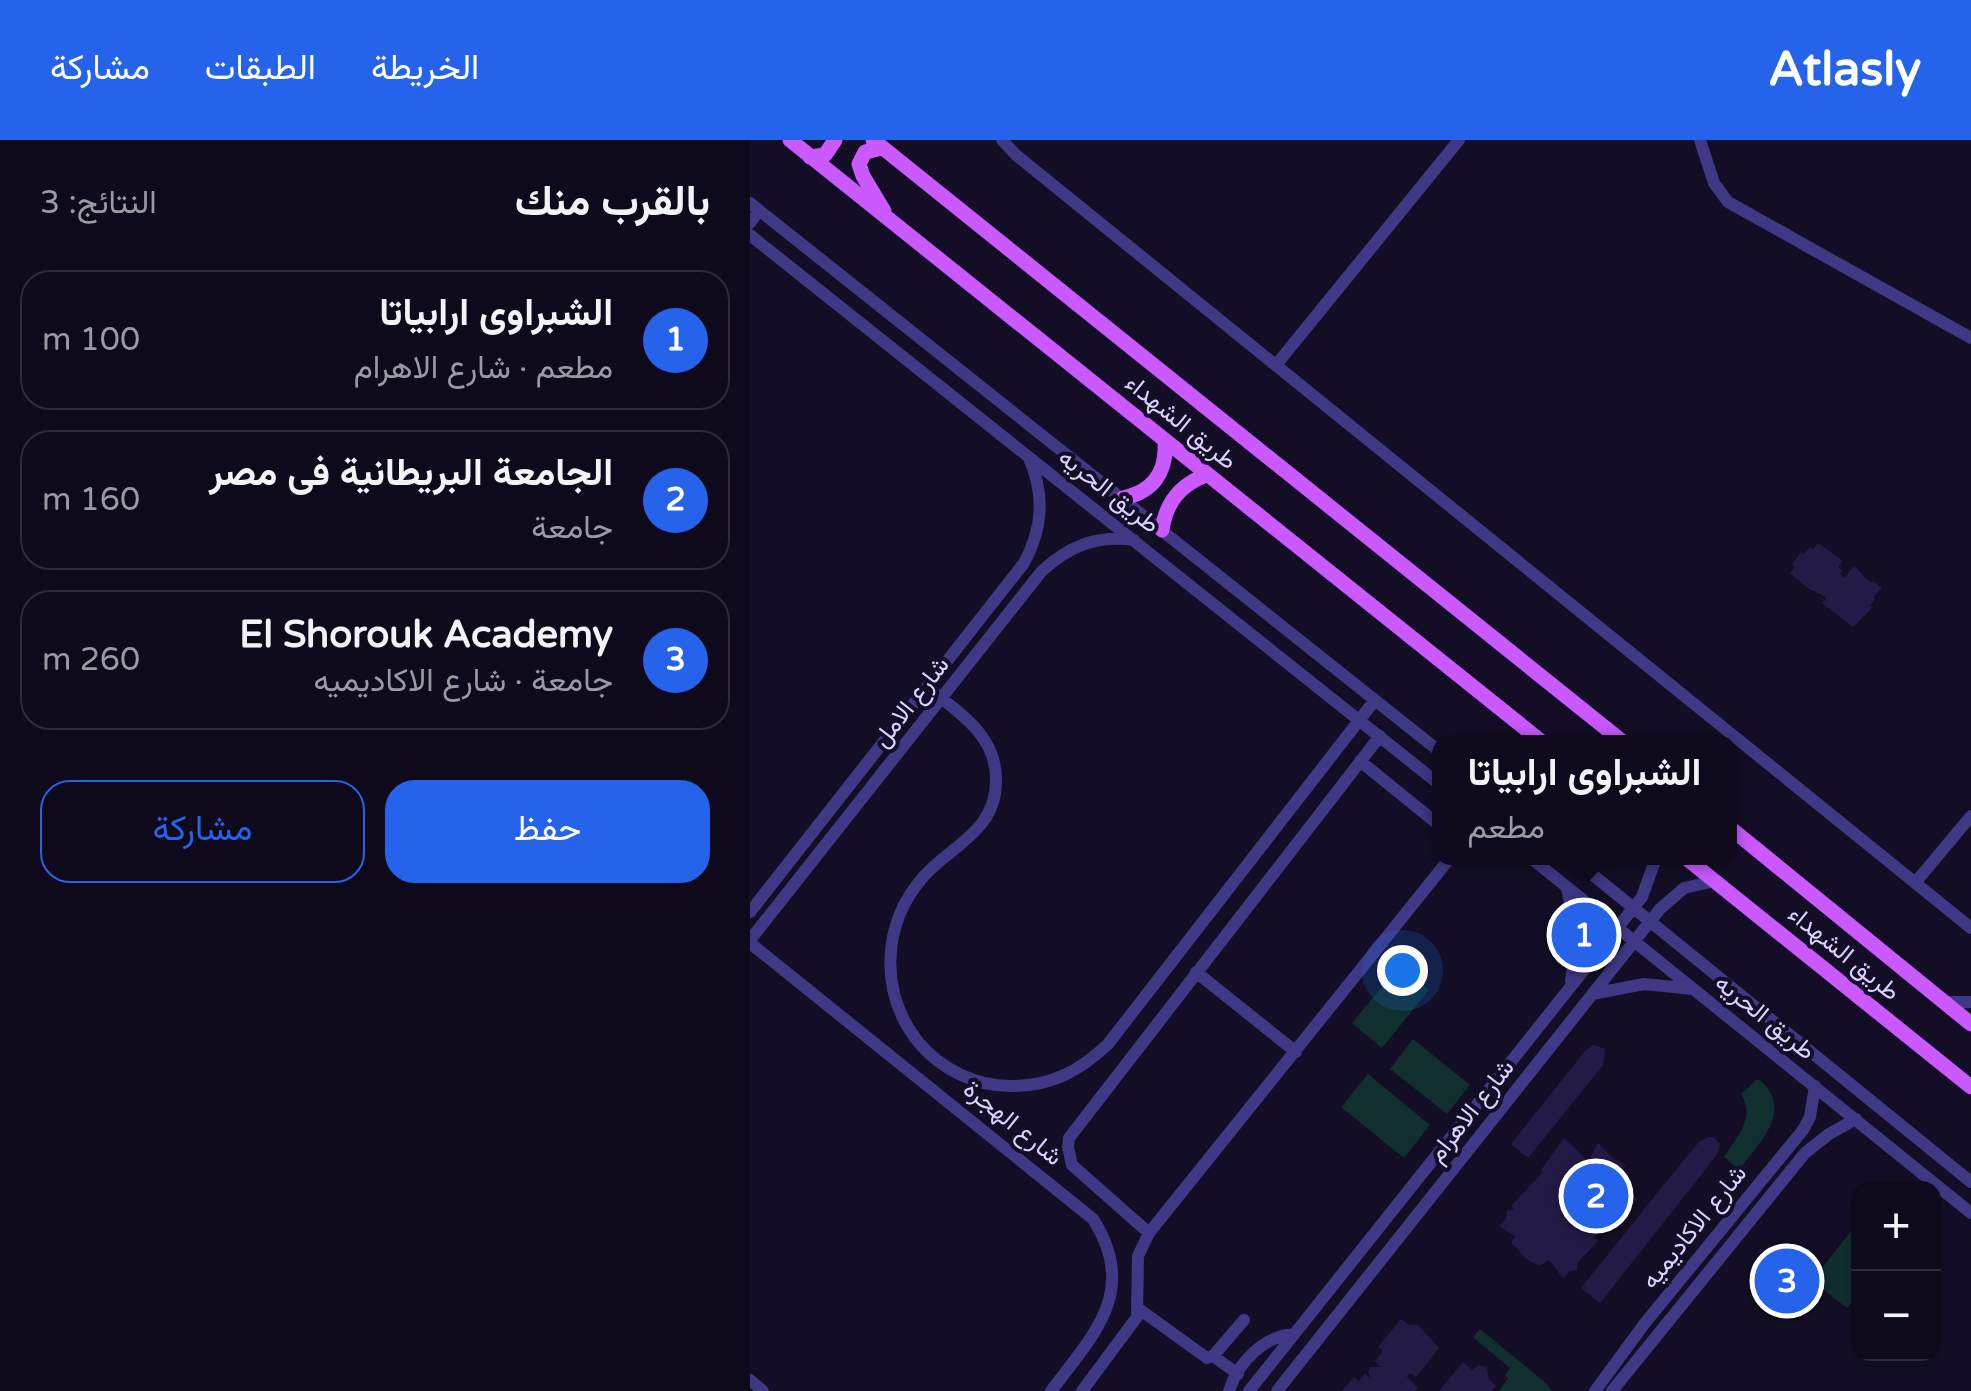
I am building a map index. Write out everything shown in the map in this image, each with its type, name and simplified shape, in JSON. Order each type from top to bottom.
[{"type":"main road","name":"طريق الشهداء","points":[[790,140],[1533,735]]},
{"type":"main road","points":[[810,156],[824,155],[836,140]]},
{"type":"main road","name":"طريق الشهداء","points":[[878,144],[1615,735]]},
{"type":"main road","points":[[878,144],[865,152],[859,164],[885,216]]},
{"type":"main road","points":[[1123,498],[1148,490],[1157,480],[1166,455],[1165,442]]},
{"type":"main road","points":[[1162,530],[1175,495],[1206,475]]},
{"type":"main road","name":"طريق الشهداء","points":[[1737,834],[1971,1024]]},
{"type":"main road","name":"طريق الشهداء","points":[[1695,865],[1971,1087]]},
{"type":"street","points":[[1002,140],[1732,735]]},
{"type":"street","points":[[1276,366],[1458,140]]},
{"type":"street","points":[[1700,140],[1714,184],[1737,208],[1971,338]]},
{"type":"street","points":[[750,223],[754,207]]},
{"type":"street","name":"طريق الحريه","points":[[754,207],[1432,745]]},
{"type":"street","name":"طريق الحريه","points":[[750,235],[1432,778]]},
{"type":"street","points":[[849,315],[865,294]]},
{"type":"street","points":[[952,396],[968,376]]},
{"type":"street","name":"شارع الامل","points":[[750,912],[1024,563],[1033,547],[1041,510],[1036,473],[1028,456]]},
{"type":"street","name":"شارع الامل","points":[[750,942],[1052,561],[1100,539],[1135,540]]},
{"type":"street","points":[[1033,547],[1045,551],[1052,561]]},
{"type":"street","points":[[1217,606],[1233,586]]},
{"type":"street","points":[[926,687],[978,728],[988,744],[995,763],[993,803],[973,836],[926,874],[904,906],[890,946],[892,991],[911,1032],[943,1065],[984,1084],[1006,1087],[1040,1084],[1073,1072],[1108,1044],[1375,700]]},
{"type":"street","points":[[1149,1233],[1072,1166],[1068,1147],[1074,1130],[1380,736]]},
{"type":"street","points":[[1737,739],[1971,928]]},
{"type":"street","points":[[1360,761],[1432,819]]},
{"type":"street","points":[[1915,883],[1971,816]]},
{"type":"street","points":[[1082,1391],[1133,1325],[1139,1309],[1138,1256],[1149,1233],[1444,865]]},
{"type":"street","name":"طريق الحريه","points":[[1540,865],[1971,1212]]},
{"type":"street","name":"طريق الحريه","points":[[1581,865],[1971,1182]]},
{"type":"street","name":"شارع الاهرام","points":[[1248,1391],[1618,928],[1650,882],[1654,865]]},
{"type":"street","name":"شارع الاهرام","points":[[1276,1391],[1671,897],[1684,888],[1715,881]]},
{"type":"street","points":[[1566,886],[1577,936],[1570,988]]},
{"type":"street","name":"شارع الهجرة","points":[[750,942],[1093,1219],[1111,1255],[1112,1295],[1096,1332],[1051,1391]]},
{"type":"street","points":[[1196,972],[1296,1052]]},
{"type":"street","points":[[1592,994],[1644,984],[1696,989]]},
{"type":"street","points":[[1724,1012],[1738,992]]},
{"type":"street","points":[[1944,1002],[1971,1002]]},
{"type":"street","points":[[1552,1010],[1569,1022]]},
{"type":"street","points":[[1540,1026],[1557,1039]]},
{"type":"street","name":"شارع الاكاديميه","points":[[1595,1391],[1644,1323],[1803,1130],[1810,1116],[1815,1086]]},
{"type":"street","name":"شارع الاكاديميه","points":[[1612,1391],[1805,1153],[1856,1119]]},
{"type":"street","points":[[1139,1309],[1201,1356],[1214,1356],[1238,1374]]},
{"type":"street","points":[[1214,1356],[1244,1320]]},
{"type":"street","points":[[1644,1323],[1658,1332]]},
{"type":"street","points":[[1229,1391],[1263,1342],[1294,1334]]},
{"type":"street","points":[[750,1380],[764,1391]]},
{"type":"green space","points":[[1399,966],[1429,990],[1382,1048],[1352,1023]]},
{"type":"green space","points":[[1413,1039],[1470,1085],[1447,1114],[1390,1069]]},
{"type":"green space","points":[[1368,1074],[1430,1125],[1404,1158],[1341,1107]]},
{"type":"green space","points":[[1756,1080],[1770,1092],[1774,1115],[1764,1137],[1739,1170],[1724,1157],[1746,1119],[1741,1094]]},
{"type":"green space","points":[[1851,1231],[1851,1303],[1847,1308],[1812,1281]]},
{"type":"green space","points":[[1480,1329],[1552,1391],[1499,1391],[1510,1368],[1473,1337]]},
{"type":"building","points":[[1818,543],[1843,561],[1838,567],[1844,578],[1854,566],[1882,588],[1873,597],[1873,607],[1853,627],[1822,603],[1826,598],[1823,595],[1790,573],[1801,552],[1804,554]]},
{"type":"building","points":[[1593,1045],[1605,1049],[1603,1065],[1528,1158],[1511,1144]]},
{"type":"building","points":[[1714,1137],[1720,1144],[1716,1156],[1600,1303],[1581,1288],[1699,1142]]},
{"type":"building","points":[[1564,1138],[1588,1161],[1598,1143],[1620,1161],[1626,1166],[1610,1179],[1638,1199],[1607,1224],[1594,1238],[1598,1241],[1577,1263],[1577,1270],[1563,1278],[1549,1260],[1539,1266],[1526,1259],[1511,1242],[1516,1237],[1499,1226],[1507,1218],[1507,1211],[1514,1209],[1511,1206],[1543,1172]]},
{"type":"building","points":[[1401,1319],[1418,1325],[1439,1348],[1416,1377],[1410,1373],[1407,1377],[1418,1388],[1342,1391],[1354,1377],[1359,1381],[1365,1373],[1370,1378],[1370,1367],[1381,1367],[1375,1361],[1383,1351],[1378,1347]]},
{"type":"building","points":[[1463,1362],[1472,1370],[1479,1365],[1487,1367],[1489,1379],[1496,1386],[1492,1391],[1439,1391]]},
{"type":"place","name":"الشبراوى ارابياتا","points":[[1584,935]]},
{"type":"place","name":"الجامعة البريطانية فى مصر","points":[[1596,1196]]},
{"type":"place","name":"El Shorouk Academy","points":[[1787,1281]]}]
